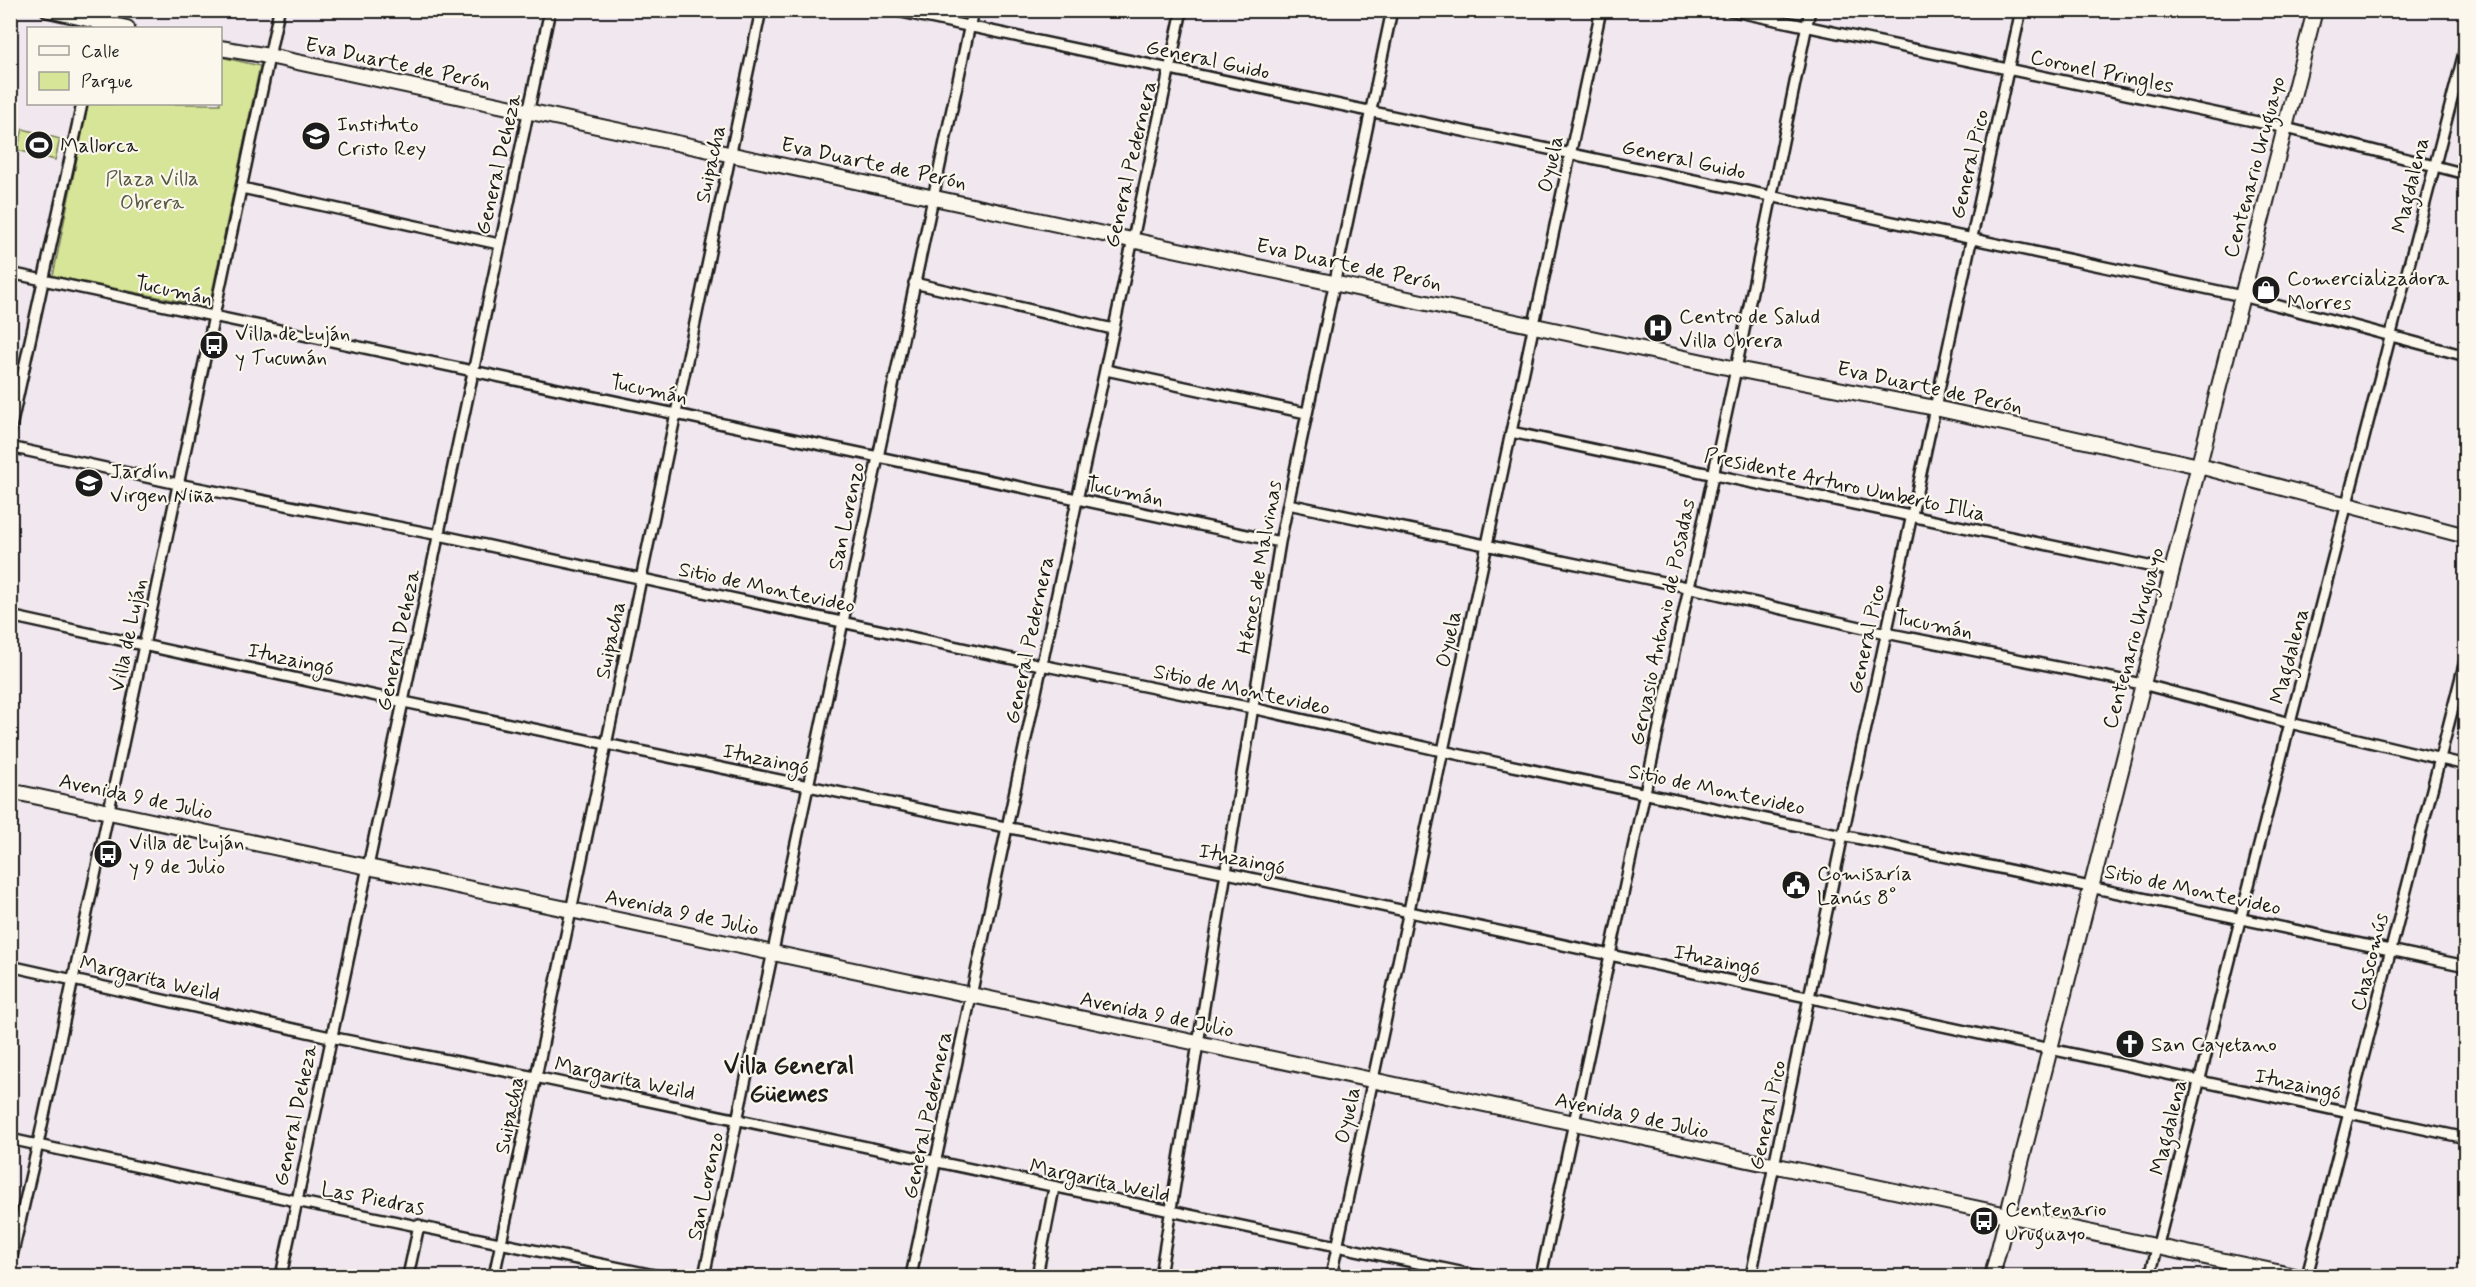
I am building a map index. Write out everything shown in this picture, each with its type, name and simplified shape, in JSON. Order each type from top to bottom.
[{"type":"main road","points":[[48,10],[124,27]]},
{"type":"main road","name":"Centenario Uruguayo","points":[[1992,1276],[2315,10]]},
{"type":"main road","name":"Eva Duarte de Perón","points":[[222,48],[269,56],[1736,369],[1935,408],[2199,466],[2466,536]]},
{"type":"main road","name":"Avenida 9 de Julio","points":[[10,791],[1574,1125],[2295,1276]]},
{"type":"street","name":"Villa de Luján","points":[[10,1265],[145,645],[279,10]]},
{"type":"street","name":"General Deheza","points":[[281,1276],[550,10]]},
{"type":"street","name":"Suipacha","points":[[494,1276],[761,10]]},
{"type":"street","name":"General Guido","points":[[892,10],[2242,296],[2466,356]]},
{"type":"street","name":"San Lorenzo","points":[[704,1276],[806,785],[973,10]]},
{"type":"street","name":"General Pedernera","points":[[911,1276],[972,996],[1005,828],[1106,370],[1182,10]]},
{"type":"street","name":"Héroes de Malvinas","points":[[1160,1276],[1280,542],[1392,10]]},
{"type":"street","name":"Oyuela","points":[[1331,1276],[1601,10]]},
{"type":"street","name":"Coronel Pringles","points":[[1729,10],[2286,128],[2466,174]]},
{"type":"street","name":"Gervasio Antonio de Posadas","points":[[1541,1276],[1736,369],[1809,10]]},
{"type":"street","name":"General Pico","points":[[1751,1276],[1911,515],[2021,10]]},
{"type":"street","name":"Magdalena","points":[[2150,1276],[2198,1081],[2466,45]]},
{"type":"street","points":[[10,432],[82,105]]},
{"type":"street","points":[[242,188],[499,244]]},
{"type":"street","name":"Tucumán","points":[[10,273],[1280,542]]},
{"type":"street","points":[[914,283],[1113,329]]},
{"type":"street","points":[[1106,370],[1306,413]]},
{"type":"street","name":"Presidente Arturo Umberto Illia","points":[[1511,432],[2172,571]]},
{"type":"street","name":"Sitio de Montevideo","points":[[10,447],[178,484],[439,535],[1041,666],[1252,708],[1442,751],[2466,966]]},
{"type":"street","name":"Tucumán","points":[[1288,504],[1688,587],[1886,633],[2142,684],[2290,723],[2466,765]]},
{"type":"street","name":"Ituzaingó","points":[[10,616],[404,702],[1227,873],[1408,914],[2466,1138]]},
{"type":"street","name":"Chascomús","points":[[2307,1276],[2466,657]]},
{"type":"street","name":"Margarita Weild","points":[[10,966],[330,1037],[535,1077],[1170,1213],[1479,1276]]},
{"type":"street","name":"Las Piedras","points":[[10,1139],[659,1276]]},
{"type":"street","points":[[1037,1276],[1054,1188]]},
{"type":"street","points":[[408,1276],[419,1225]]},
{"type":"green space","name":"Plaza Villa Obrera","points":[[222,57],[260,66],[209,307],[53,276],[88,105],[222,105]]},
{"type":"green space","name":"Mallorca","points":[[23,129],[60,139],[55,160],[17,150]]},
{"type":"place","name":"Instituto Cristo Rey","points":[[316,136]]},
{"type":"place","name":"Mallorca","points":[[39,145]]},
{"type":"place","name":"Comercializadora Morres","points":[[2266,290]]},
{"type":"place","name":"Centro de Salud Villa Obrera","points":[[1658,328]]},
{"type":"place","name":"Villa de Luján y Tucumán","points":[[214,345]]},
{"type":"place","name":"Jardín Virgen Niña","points":[[89,483]]},
{"type":"place","name":"Villa de Luján y 9 de Julio","points":[[108,854]]},
{"type":"place","name":"Comisaría Lanús 8°","points":[[1796,885]]},
{"type":"place","name":"San Cayetano","points":[[2130,1044]]},
{"type":"place","name":"Centenario Uruguayo","points":[[1984,1221]]},
{"type":"district","name":"Villa General Güemes","points":[[789,1079]]}]
